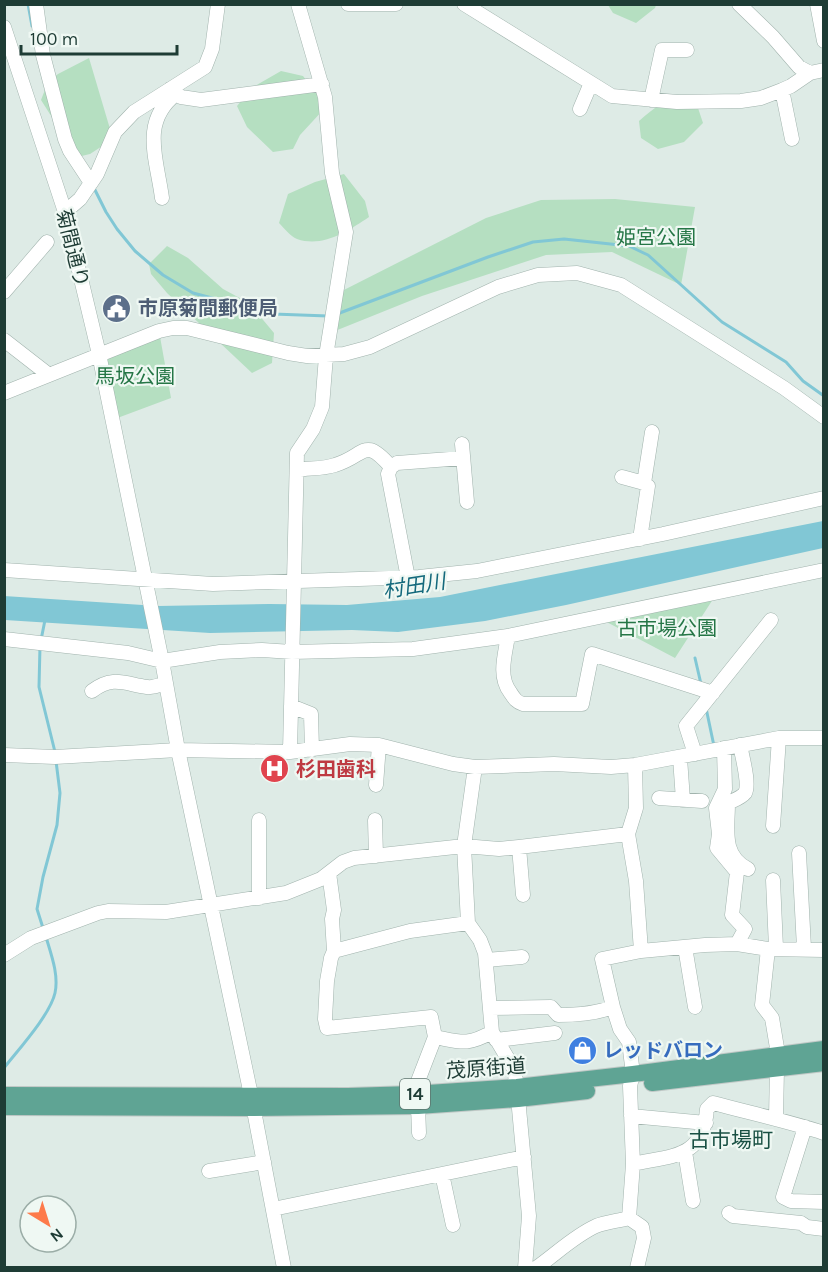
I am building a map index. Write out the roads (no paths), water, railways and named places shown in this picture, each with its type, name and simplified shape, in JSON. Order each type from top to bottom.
[{"type":"main road","name":"茂原街道","points":[[4,1107],[416,1100],[518,1093],[777,1061],[824,1049]]},
{"type":"main road","name":"茂原街道","points":[[777,1061],[824,1063]]},
{"type":"main road","name":"茂原街道","points":[[4,1095],[253,1102]]},
{"type":"street","points":[[36,4],[43,54],[65,139],[90,183]]},
{"type":"street","points":[[65,212],[80,199],[97,174],[115,132],[134,112],[173,91],[205,67],[212,49],[218,4]]},
{"type":"street","points":[[290,752],[297,453],[313,429],[322,407],[326,356],[346,232],[332,173],[325,97],[298,4]]},
{"type":"street","points":[[348,4],[396,4]]},
{"type":"street","points":[[464,4],[612,96],[677,102],[741,101],[761,98],[782,90],[817,72]]},
{"type":"street","points":[[739,4],[773,37],[799,67],[817,72]]},
{"type":"street","points":[[817,4],[824,41]]},
{"type":"street","name":"菊間通り","points":[[4,27],[65,212],[99,354],[178,750],[253,1102],[284,1268]]},
{"type":"street","points":[[651,100],[662,50],[687,50]]},
{"type":"street","points":[[580,110],[591,83]]},
{"type":"street","points":[[173,91],[181,97],[201,100],[322,84]]},
{"type":"street","points":[[782,90],[792,139]]},
{"type":"street","points":[[162,198],[153,127],[164,103],[173,91]]},
{"type":"street","points":[[4,292],[47,242]]},
{"type":"street","points":[[4,393],[159,331],[180,328],[288,353],[307,356],[344,354],[370,347],[498,286],[538,275],[577,273],[621,285],[784,388],[824,417]]},
{"type":"street","points":[[7,347],[49,375]]},
{"type":"street","points":[[644,483],[652,432]]},
{"type":"street","points":[[462,444],[467,502]]},
{"type":"street","points":[[297,470],[335,465],[368,450],[377,451],[391,467]]},
{"type":"street","points":[[408,578],[388,474],[391,467],[397,463],[463,458]]},
{"type":"street","points":[[622,477],[648,486],[640,539]]},
{"type":"street","points":[[4,570],[213,584],[408,578],[477,571],[640,539],[824,498]]},
{"type":"street","points":[[4,639],[128,653],[162,661],[220,652],[262,650],[292,652],[413,650],[508,636],[824,570]]},
{"type":"street","points":[[695,754],[686,726],[771,620]]},
{"type":"street","points":[[508,636],[502,677],[504,685],[516,702],[523,704],[582,704],[592,654],[713,693]]},
{"type":"street","points":[[92,691],[112,681],[150,688],[166,683]]},
{"type":"street","points":[[291,706],[311,714],[312,750]]},
{"type":"street","points":[[4,755],[55,757],[178,750],[290,752],[350,744],[379,745],[453,764],[475,767],[554,764],[610,767],[680,758],[779,738],[824,738]]},
{"type":"street","points":[[773,826],[779,738]]},
{"type":"street","points":[[376,785],[379,745]]},
{"type":"street","points":[[740,745],[747,784],[746,791],[741,797],[728,803],[728,847],[739,864],[748,868]]},
{"type":"street","points":[[724,748],[725,789],[716,808],[719,834],[717,848],[737,872],[732,915],[745,929],[736,944]]},
{"type":"street","points":[[680,758],[682,800]]},
{"type":"street","points":[[635,765],[636,808],[628,834],[636,881],[641,951]]},
{"type":"street","points":[[475,767],[465,846],[468,922],[480,940],[486,960],[494,1036],[513,1069],[518,1093],[529,1216],[525,1268]]},
{"type":"street","points":[[659,798],[702,801]]},
{"type":"street","points":[[259,820],[259,898]]},
{"type":"street","points":[[375,820],[376,856]]},
{"type":"street","points":[[4,955],[31,938],[98,913],[108,911],[166,912],[286,893],[321,879],[343,862],[354,858],[465,846],[519,848],[628,834]]},
{"type":"street","points":[[519,848],[523,895]]},
{"type":"street","points":[[799,853],[804,948]]},
{"type":"street","points":[[329,873],[334,910],[332,919],[334,951],[327,981],[325,1019],[327,1028],[431,1017],[435,1037],[416,1100],[419,1133]]},
{"type":"street","points":[[773,880],[772,948],[762,1005],[772,1018],[777,1061],[776,1118]]},
{"type":"street","points":[[334,951],[410,931],[468,922]]},
{"type":"street","points":[[629,1218],[633,1164],[629,1042],[620,1029],[602,959],[641,951],[736,944],[824,950]]},
{"type":"street","points":[[686,947],[695,1007]]},
{"type":"street","points":[[486,960],[522,957]]},
{"type":"street","points":[[490,1008],[551,1007],[558,1015],[580,1015],[613,1007]]},
{"type":"street","points":[[435,1037],[461,1042],[476,1042],[494,1036],[555,1033]]},
{"type":"street","points":[[633,1164],[685,1152],[697,1143],[706,1123],[706,1109],[713,1103],[776,1118],[824,1133]]},
{"type":"street","points":[[631,1116],[706,1123]]},
{"type":"street","points":[[805,1127],[783,1197],[791,1201],[824,1202]]},
{"type":"street","points":[[685,1152],[693,1201]]},
{"type":"street","points":[[273,1209],[524,1157]]},
{"type":"street","points":[[209,1171],[264,1162]]},
{"type":"street","points":[[442,1174],[453,1225]]},
{"type":"street","points":[[729,1213],[733,1216],[801,1223],[807,1227],[824,1229]]},
{"type":"street","points":[[536,1268],[561,1251],[578,1235],[598,1225],[629,1218],[642,1227],[644,1238],[637,1268]]},
{"type":"water","points":[[823,521],[823,548],[566,605],[485,621],[398,632],[352,630],[210,633],[5,620],[4,596],[158,606],[347,605],[440,597]]},
{"type":"waterway","points":[[28,4],[32,26]]},
{"type":"waterway","points":[[93,186],[106,212],[135,251],[163,275],[193,293],[273,314],[328,316]]},
{"type":"waterway","points":[[337,314],[533,242],[564,239],[629,246],[648,255],[722,322],[786,362],[803,381],[824,396]]},
{"type":"waterway","points":[[41,640],[45,620]]},
{"type":"waterway","points":[[40,646],[39,687],[55,752]]},
{"type":"waterway","points":[[695,658],[701,684]]},
{"type":"waterway","points":[[706,708],[714,746]]},
{"type":"waterway","points":[[43,928],[37,909],[57,825],[60,793],[56,761]]},
{"type":"waterway","points":[[4,1068],[40,1022],[55,993],[55,972],[46,937]]},
{"type":"place","name":"市原菊間郵便局","points":[[117,308]]},
{"type":"place","name":"杉田歯科","points":[[275,769]]},
{"type":"place","name":"レッドバロン","points":[[582,1050]]},
{"type":"district","name":"古市場町","points":[[731,1140]]},
{"type":"park label","name":"姫宮公園","points":[[656,237]]},
{"type":"park label","name":"馬坂公園","points":[[135,376]]},
{"type":"park label","name":"古市場公園","points":[[667,628]]},
{"type":"water label","name":"村田川","points":[[414,586]]}]
